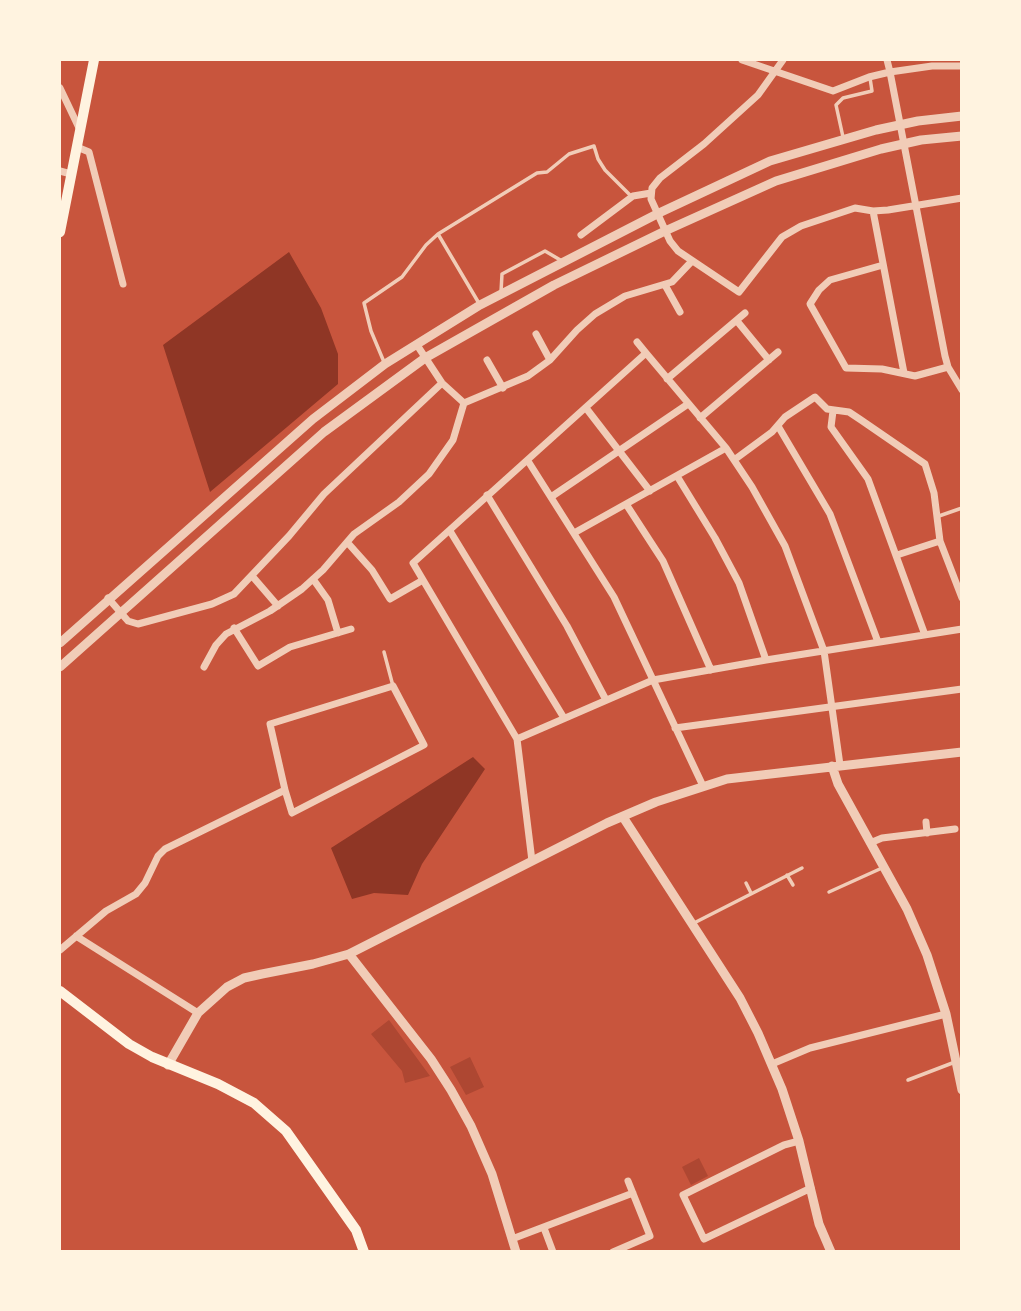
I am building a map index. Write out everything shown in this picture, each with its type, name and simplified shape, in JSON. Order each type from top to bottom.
[{"type":"main road","points":[[60,232],[94,60]]},
{"type":"main road","points":[[60,991],[129,1044],[168,1065],[218,1084],[254,1103],[286,1131],[356,1230],[364,1251]]},
{"type":"street","points":[[741,60],[833,90],[890,72],[932,66],[961,66]]},
{"type":"street","points":[[581,235],[633,196],[651,193],[660,178],[705,144],[758,95],[783,60]]},
{"type":"street","points":[[887,60],[948,367],[961,390]]},
{"type":"street","points":[[60,88],[80,130]]},
{"type":"street","points":[[61,640],[313,419],[385,364],[480,305],[659,213],[770,161],[900,124],[961,116]]},
{"type":"street","points":[[60,667],[324,432],[425,358],[554,285],[776,181],[904,143],[961,136]]},
{"type":"street","points":[[77,147],[89,152],[123,284]]},
{"type":"street","points":[[60,171],[71,174]]},
{"type":"street","points":[[651,193],[673,247],[739,292],[782,237],[791,231],[855,208],[873,211],[961,198]]},
{"type":"street","points":[[873,211],[904,373]]},
{"type":"street","points":[[464,403],[528,376],[550,360],[586,321],[625,296],[665,285],[680,276],[692,261]]},
{"type":"street","points":[[883,265],[830,280],[810,304],[846,368],[915,376],[948,367]]},
{"type":"street","points":[[665,285],[680,312]]},
{"type":"street","points":[[667,379],[745,313]]},
{"type":"street","points":[[737,321],[769,360]]},
{"type":"street","points":[[536,334],[550,360]]},
{"type":"street","points":[[637,342],[726,448],[785,546],[824,651],[832,705],[838,784],[907,909],[928,955],[946,1014],[960,1074],[961,1090]]},
{"type":"street","points":[[417,345],[442,383],[464,403]]},
{"type":"street","points":[[700,418],[778,352]]},
{"type":"street","points":[[532,861],[517,739],[413,563],[646,353]]},
{"type":"street","points":[[487,360],[503,388]]},
{"type":"street","points":[[108,598],[131,624],[138,624],[224,599],[242,588],[324,494],[442,383]]},
{"type":"street","points":[[734,460],[778,426],[785,417],[815,397],[827,409],[849,412],[925,464],[934,494],[940,541],[961,598]]},
{"type":"street","points":[[204,667],[216,645],[234,628],[278,606],[313,579],[368,523],[416,488],[453,440],[464,403]]},
{"type":"street","points":[[551,497],[688,404]]},
{"type":"street","points":[[586,408],[650,491]]},
{"type":"street","points":[[834,411],[831,427],[868,479],[925,635]]},
{"type":"street","points":[[778,426],[830,514],[878,642]]},
{"type":"street","points":[[574,533],[726,448]]},
{"type":"street","points":[[528,461],[614,597],[704,786]]},
{"type":"street","points":[[677,476],[715,538],[738,583],[766,660]]},
{"type":"street","points":[[487,495],[567,626],[606,700]]},
{"type":"street","points":[[626,504],[663,561],[711,670]]},
{"type":"street","points":[[450,531],[564,718]]},
{"type":"street","points":[[897,555],[940,541]]},
{"type":"street","points":[[347,542],[372,570],[390,599],[423,580]]},
{"type":"street","points":[[253,577],[278,606]]},
{"type":"street","points":[[313,579],[328,600],[338,633]]},
{"type":"street","points":[[234,628],[258,666],[290,647],[351,629]]},
{"type":"street","points":[[517,739],[653,680],[961,629]]},
{"type":"street","points":[[393,686],[424,745],[292,813],[285,790],[270,724],[393,686]]},
{"type":"street","points":[[675,728],[961,689]]},
{"type":"street","points":[[168,1065],[198,1013],[227,987],[244,978],[349,954],[532,861],[656,802],[727,779],[961,752]]},
{"type":"street","points":[[60,950],[106,911],[141,889],[158,856],[165,849],[285,790]]},
{"type":"street","points":[[622,817],[740,998],[772,1064],[799,1141],[819,1224],[831,1251]]},
{"type":"street","points":[[926,822],[928,833]]},
{"type":"street","points":[[870,843],[881,838],[955,829]]},
{"type":"street","points":[[76,936],[198,1013]]},
{"type":"street","points":[[349,954],[431,1059],[451,1090],[471,1126],[492,1174],[516,1251]]},
{"type":"street","points":[[772,1064],[810,1048],[946,1014]]},
{"type":"street","points":[[799,1141],[683,1195],[704,1239],[811,1188]]},
{"type":"street","points":[[613,1251],[650,1236],[628,1181]]},
{"type":"street","points":[[512,1239],[633,1193]]},
{"type":"street","points":[[544,1228],[553,1251]]},
{"type":"lane","points":[[844,139],[836,105],[843,98],[872,91],[869,77]]},
{"type":"lane","points":[[385,364],[371,331],[364,303],[402,277],[426,245],[438,234],[537,173],[547,172],[569,153],[594,146],[597,159],[628,195],[633,196]]},
{"type":"lane","points":[[438,234],[480,305]]},
{"type":"lane","points":[[500,294],[502,274],[545,251],[563,262]]},
{"type":"lane","points":[[936,516],[961,508]]},
{"type":"lane","points":[[384,652],[393,686]]},
{"type":"lane","points":[[692,924],[802,867]]},
{"type":"lane","points":[[829,892],[884,867]]},
{"type":"lane","points":[[787,875],[793,885]]},
{"type":"lane","points":[[746,883],[751,894]]},
{"type":"lane","points":[[908,1080],[956,1062]]},
{"type":"shaded area","points":[[289,252],[321,308],[338,354],[338,384],[210,492],[163,345]]},
{"type":"shaded area","points":[[473,757],[485,769],[422,864],[408,895],[374,893],[352,899],[331,848]]},
{"type":"shaded area","points":[[389,1020],[430,1076],[405,1083],[402,1071],[371,1034]]},
{"type":"shaded area","points":[[470,1057],[484,1087],[466,1095],[450,1067]]},
{"type":"shaded area","points":[[699,1158],[708,1176],[691,1185],[682,1167]]}]
